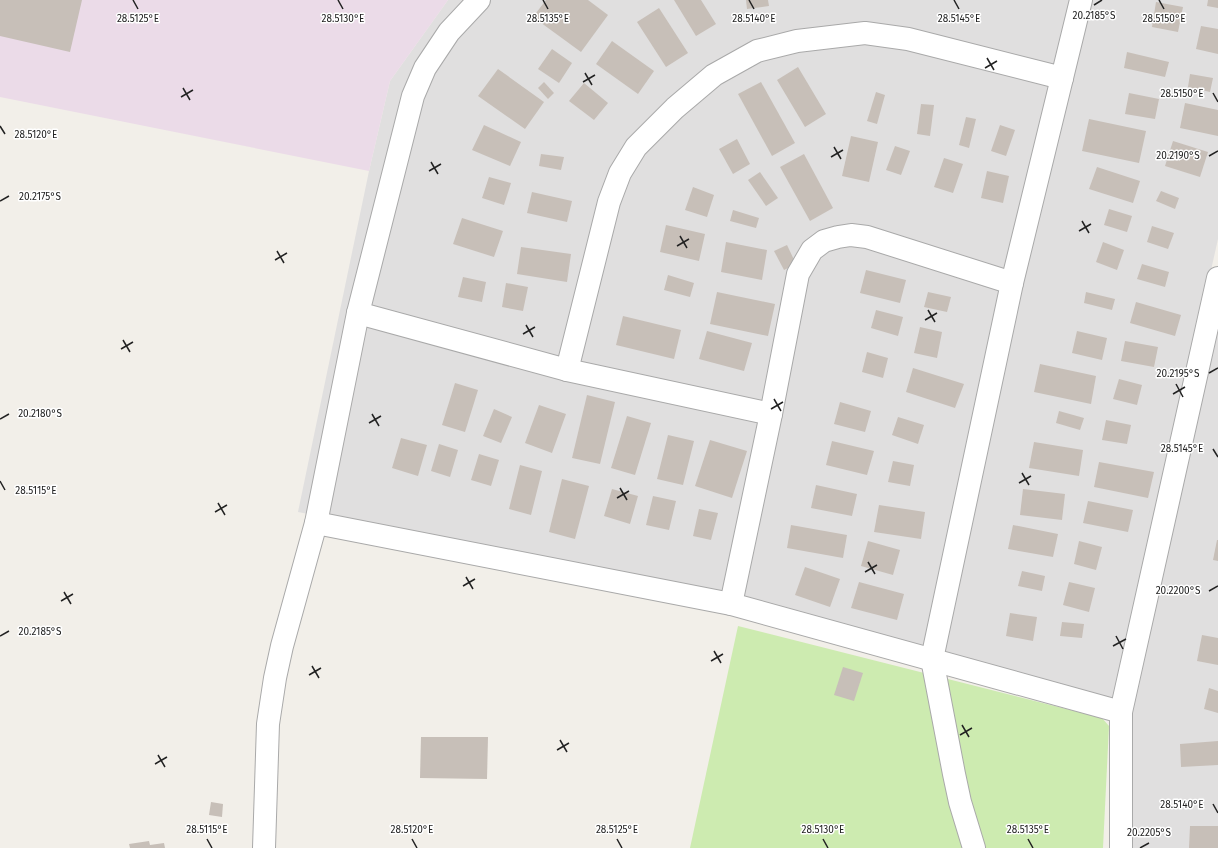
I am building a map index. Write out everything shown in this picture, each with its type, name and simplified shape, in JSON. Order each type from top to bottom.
[{"type":"street","points":[[264,848],[268,724],[282,646],[316,523],[358,313],[413,96],[425,68],[449,32],[479,0]]},
{"type":"street","points":[[974,848],[960,802],[932,660],[1012,283],[1082,0]]},
{"type":"street","points":[[567,370],[609,202],[620,173],[636,148],[675,108],[714,75],[757,51],[797,41],[865,33],[908,39],[1062,78]]},
{"type":"street","points":[[731,604],[771,414],[798,274],[812,250],[824,241],[851,234],[867,237],[1012,283]]},
{"type":"street","points":[[1121,848],[1121,712],[1218,278]]},
{"type":"street","points":[[358,313],[567,370],[771,414]]},
{"type":"street","points":[[316,523],[731,604],[1121,712]]},
{"type":"shaded area","points":[[0,0],[448,0],[390,81],[369,171],[0,97]]},
{"type":"shaded area","points":[[448,0],[1218,0],[1218,239],[1198,328],[1218,334],[1218,848],[1129,848],[1131,707],[722,594],[298,512],[369,171],[390,81]]},
{"type":"green space","points":[[738,626],[1102,718],[1109,726],[1103,848],[690,848]]},
{"type":"building","points":[[0,0],[82,0],[70,52],[0,36]]},
{"type":"building","points":[[546,0],[588,0],[608,15],[581,52],[533,17]]},
{"type":"building","points":[[674,0],[701,0],[716,24],[696,36]]},
{"type":"building","points":[[746,0],[768,0],[769,6],[747,9]]},
{"type":"building","points":[[1208,0],[1218,0],[1218,8],[1207,6]]},
{"type":"building","points":[[1156,2],[1183,7],[1178,32],[1152,27]]},
{"type":"building","points":[[659,8],[688,53],[666,67],[637,22]]},
{"type":"building","points":[[1201,26],[1218,29],[1218,54],[1196,49]]},
{"type":"building","points":[[612,41],[654,71],[638,94],[596,64]]},
{"type":"building","points":[[552,49],[572,63],[559,83],[538,69]]},
{"type":"building","points":[[1127,52],[1169,62],[1165,77],[1124,68]]},
{"type":"building","points":[[798,67],[826,114],[805,127],[777,80]]},
{"type":"building","points":[[498,69],[544,102],[525,129],[478,96]]},
{"type":"building","points":[[1190,74],[1213,78],[1210,92],[1188,87]]},
{"type":"building","points":[[544,82],[554,93],[548,99],[538,88]]},
{"type":"building","points":[[761,82],[795,143],[772,156],[738,94]]},
{"type":"building","points":[[584,83],[608,103],[594,120],[569,101]]},
{"type":"building","points":[[876,92],[885,95],[877,124],[867,121]]},
{"type":"building","points":[[1129,93],[1159,99],[1155,119],[1125,114]]},
{"type":"building","points":[[1185,103],[1218,110],[1218,136],[1180,128]]},
{"type":"building","points":[[921,104],[934,105],[930,136],[917,134]]},
{"type":"building","points":[[966,117],[976,119],[969,148],[959,145]]},
{"type":"building","points":[[1089,119],[1146,131],[1139,163],[1082,151]]},
{"type":"building","points":[[484,125],[521,142],[510,166],[472,150]]},
{"type":"building","points":[[1000,125],[1015,130],[1006,156],[991,151]]},
{"type":"building","points":[[851,136],[878,142],[869,182],[842,176]]},
{"type":"building","points":[[737,139],[750,164],[733,174],[719,149]]},
{"type":"building","points":[[1173,141],[1208,152],[1200,177],[1165,166]]},
{"type":"building","points":[[895,146],[910,151],[901,175],[886,170]]},
{"type":"building","points":[[541,154],[564,157],[561,170],[539,166]]},
{"type":"building","points":[[804,154],[833,208],[810,221],[780,167]]},
{"type":"building","points":[[944,158],[963,164],[953,193],[934,187]]},
{"type":"building","points":[[1097,167],[1140,181],[1133,203],[1089,189]]},
{"type":"building","points":[[987,171],[1009,176],[1003,203],[981,198]]},
{"type":"building","points":[[760,172],[778,198],[766,206],[748,180]]},
{"type":"building","points":[[489,177],[511,183],[504,205],[482,198]]},
{"type":"building","points":[[693,187],[714,195],[707,217],[685,210]]},
{"type":"building","points":[[1161,191],[1179,198],[1175,209],[1156,201]]},
{"type":"building","points":[[532,192],[572,201],[567,222],[527,213]]},
{"type":"building","points":[[1109,209],[1132,216],[1127,232],[1104,225]]},
{"type":"building","points":[[733,210],[759,218],[756,228],[730,221]]},
{"type":"building","points":[[462,218],[503,231],[494,257],[453,244]]},
{"type":"building","points":[[666,225],[705,234],[699,261],[660,252]]},
{"type":"building","points":[[1152,226],[1174,233],[1168,249],[1147,242]]},
{"type":"building","points":[[726,242],[767,250],[762,280],[721,272]]},
{"type":"building","points":[[1103,242],[1124,250],[1117,270],[1096,262]]},
{"type":"building","points":[[787,245],[796,264],[784,270],[774,251]]},
{"type":"building","points":[[521,247],[571,254],[567,282],[517,274]]},
{"type":"building","points":[[1142,264],[1169,272],[1165,287],[1137,279]]},
{"type":"building","points":[[866,270],[906,280],[900,303],[860,293]]},
{"type":"building","points":[[668,275],[694,283],[690,297],[664,290]]},
{"type":"building","points":[[463,277],[486,282],[482,302],[458,297]]},
{"type":"building","points":[[506,283],[528,287],[523,311],[502,307]]},
{"type":"building","points":[[717,292],[775,304],[768,336],[710,324]]},
{"type":"building","points":[[928,292],[951,297],[947,312],[924,307]]},
{"type":"building","points":[[1086,292],[1115,299],[1112,310],[1084,303]]},
{"type":"building","points":[[1136,302],[1181,315],[1175,336],[1130,323]]},
{"type":"building","points":[[876,310],[903,317],[898,336],[871,328]]},
{"type":"building","points":[[623,316],[681,330],[674,359],[616,345]]},
{"type":"building","points":[[920,327],[942,332],[937,358],[914,353]]},
{"type":"building","points":[[707,331],[752,343],[744,371],[699,359]]},
{"type":"building","points":[[1077,331],[1107,338],[1102,360],[1072,353]]},
{"type":"building","points":[[1125,341],[1158,347],[1154,367],[1121,361]]},
{"type":"building","points":[[867,352],[888,358],[883,378],[862,372]]},
{"type":"building","points":[[1040,364],[1096,376],[1091,404],[1034,392]]},
{"type":"building","points":[[913,368],[964,384],[955,408],[906,392]]},
{"type":"building","points":[[1119,379],[1142,385],[1137,405],[1113,399]]},
{"type":"building","points":[[455,383],[478,390],[465,432],[442,425]]},
{"type":"building","points":[[587,395],[615,402],[600,464],[572,458]]},
{"type":"building","points":[[840,402],[871,411],[865,432],[834,424]]},
{"type":"building","points":[[539,405],[566,414],[552,453],[525,443]]},
{"type":"building","points":[[494,409],[512,417],[501,443],[483,436]]},
{"type":"building","points":[[1059,411],[1084,418],[1080,430],[1056,423]]},
{"type":"building","points":[[627,416],[651,423],[635,475],[611,468]]},
{"type":"building","points":[[898,417],[924,425],[918,444],[892,435]]},
{"type":"building","points":[[1106,420],[1131,425],[1127,444],[1102,440]]},
{"type":"building","points":[[668,435],[694,441],[683,485],[657,479]]},
{"type":"building","points":[[401,438],[427,445],[418,476],[392,468]]},
{"type":"building","points":[[710,440],[747,451],[732,498],[695,486]]},
{"type":"building","points":[[832,441],[874,451],[867,475],[826,465]]},
{"type":"building","points":[[1034,442],[1083,450],[1079,476],[1029,468]]},
{"type":"building","points":[[439,444],[458,450],[450,477],[431,471]]},
{"type":"building","points":[[479,454],[499,460],[491,486],[471,480]]},
{"type":"building","points":[[893,461],[914,465],[910,486],[888,482]]},
{"type":"building","points":[[1099,462],[1154,472],[1148,498],[1094,487]]},
{"type":"building","points":[[520,465],[542,471],[531,515],[509,509]]},
{"type":"building","points":[[562,479],[589,486],[575,539],[549,532]]},
{"type":"building","points":[[816,485],[857,494],[852,516],[811,508]]},
{"type":"building","points":[[612,489],[638,496],[630,524],[604,516]]},
{"type":"building","points":[[1023,489],[1065,494],[1062,520],[1020,515]]},
{"type":"building","points":[[653,496],[676,501],[669,530],[646,525]]},
{"type":"building","points":[[1088,501],[1133,510],[1128,532],[1083,523]]},
{"type":"building","points":[[879,505],[925,512],[921,539],[874,532]]},
{"type":"building","points":[[699,509],[718,513],[711,540],[693,536]]},
{"type":"building","points":[[791,525],[847,535],[843,558],[787,548]]},
{"type":"building","points":[[1013,525],[1058,534],[1053,557],[1008,549]]},
{"type":"building","points":[[1218,540],[1218,561],[1213,560]]},
{"type":"building","points":[[868,541],[900,550],[893,575],[861,566]]},
{"type":"building","points":[[1079,541],[1102,547],[1096,570],[1074,564]]},
{"type":"building","points":[[805,567],[840,579],[830,607],[795,595]]},
{"type":"building","points":[[1022,571],[1045,576],[1042,591],[1018,586]]},
{"type":"building","points":[[859,582],[904,594],[897,620],[851,608]]},
{"type":"building","points":[[1069,582],[1095,588],[1089,612],[1063,605]]},
{"type":"building","points":[[1010,613],[1037,617],[1033,641],[1006,636]]},
{"type":"building","points":[[1062,622],[1084,624],[1082,638],[1060,636]]},
{"type":"building","points":[[1202,635],[1218,638],[1218,665],[1197,661]]},
{"type":"building","points":[[843,667],[863,673],[854,701],[834,695]]},
{"type":"building","points":[[1209,688],[1218,691],[1218,713],[1204,709]]},
{"type":"building","points":[[421,737],[488,737],[487,779],[420,778]]},
{"type":"building","points":[[1218,741],[1218,765],[1181,767],[1180,744]]},
{"type":"building","points":[[211,802],[223,804],[222,817],[209,815]]},
{"type":"building","points":[[1190,826],[1218,826],[1218,848],[1189,848]]},
{"type":"building","points":[[149,841],[150,845],[164,843],[165,848],[130,848],[129,844]]}]
